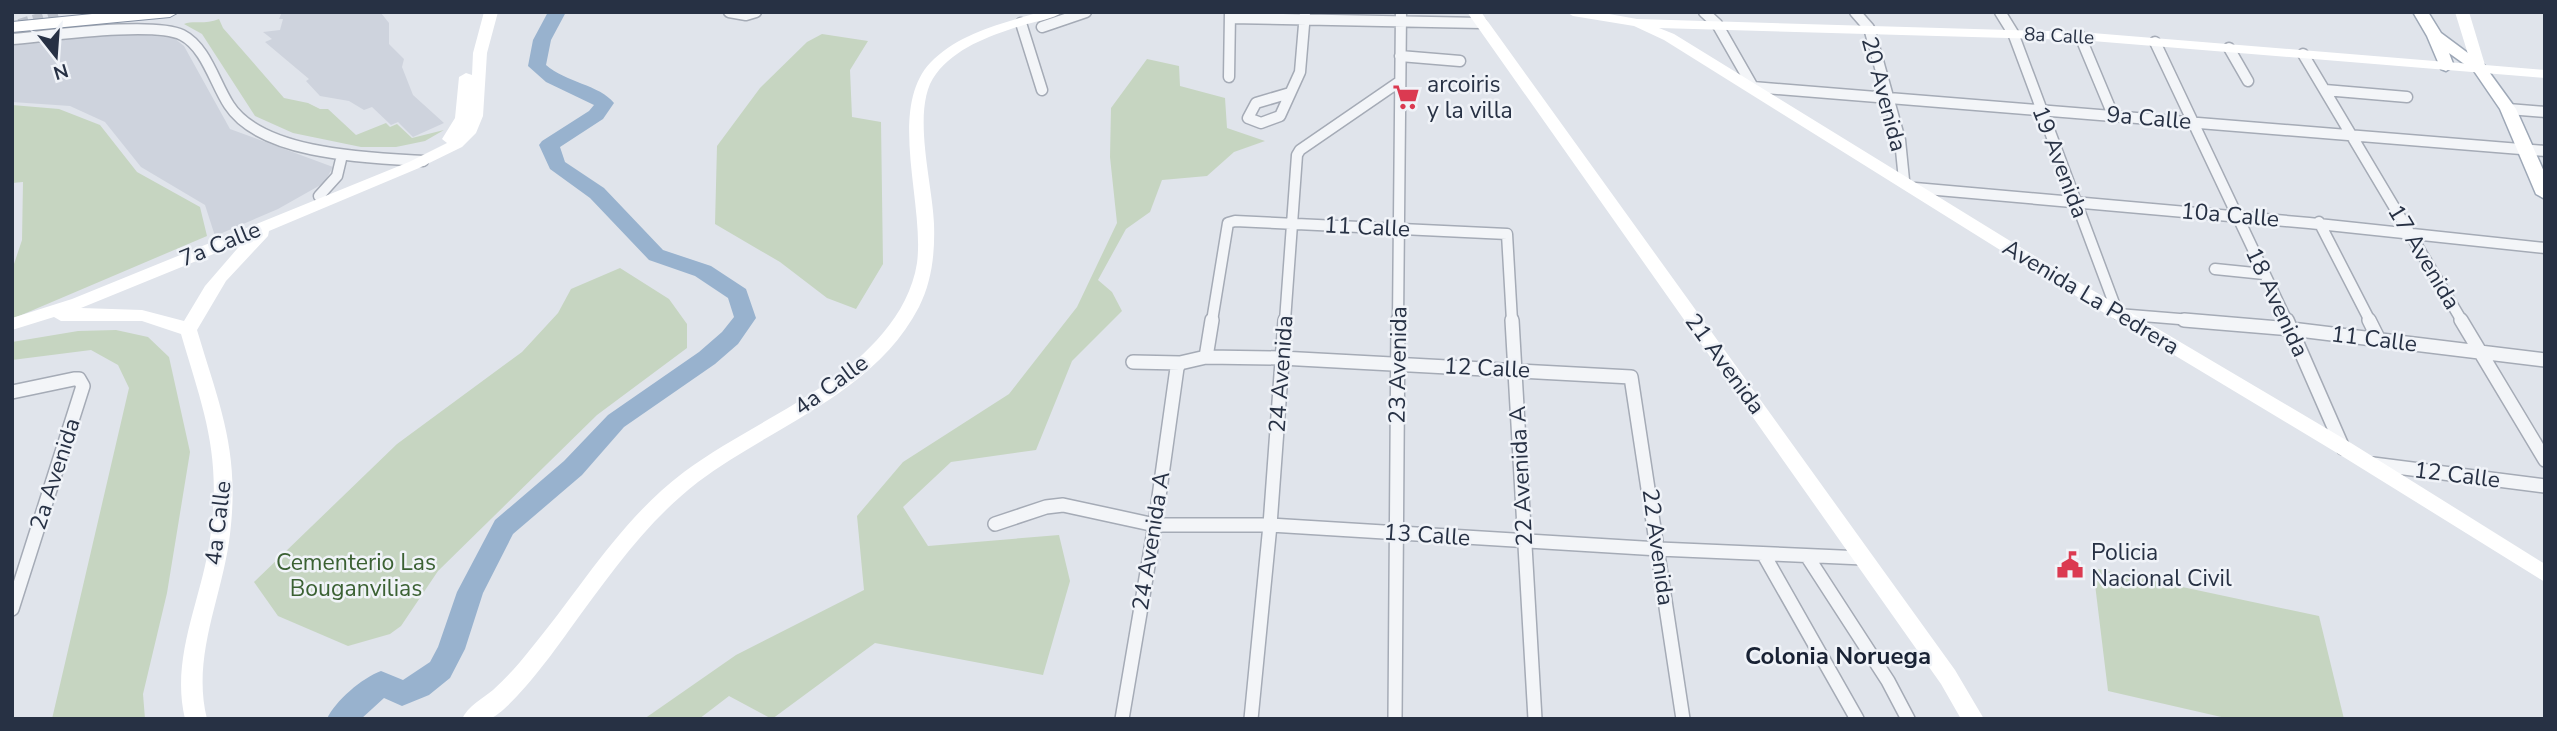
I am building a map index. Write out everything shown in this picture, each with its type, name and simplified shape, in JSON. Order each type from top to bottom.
[{"type":"highway","points":[[12,21],[96,12]]},
{"type":"highway","points":[[12,27],[170,12]]},
{"type":"main road","points":[[2420,12],[2435,36],[2446,66]]},
{"type":"main road","points":[[2435,36],[2479,68],[2508,110],[2545,194]]},
{"type":"street","points":[[463,132],[472,40],[480,12]]},
{"type":"street","points":[[12,39],[149,30],[183,35],[194,47],[235,114],[245,123],[271,136],[342,155],[414,162],[463,132],[476,117],[480,52],[491,12]]},
{"type":"street","points":[[729,12],[746,15],[756,12]]},
{"type":"street","name":"4a Calle","points":[[473,719],[517,679],[620,545],[664,499],[694,475],[839,383],[873,355],[890,336],[911,306],[927,260],[927,225],[917,115],[923,83],[941,60],[962,45],[1055,12]]},
{"type":"street","points":[[1042,27],[1087,12]]},
{"type":"street","name":"8a Calle","points":[[1573,12],[1637,23],[2080,36],[2545,74]]},
{"type":"street","points":[[1704,12],[1717,24],[1753,88]]},
{"type":"street","name":"20 Avenida","points":[[1855,12],[1868,28],[1889,97],[1910,184]]},
{"type":"street","name":"19 Avenida","points":[[2000,12],[2014,33],[2040,110],[2118,314]]},
{"type":"street","points":[[2462,12],[2479,68]]},
{"type":"street","points":[[1229,77],[1230,15],[1477,18]]},
{"type":"street","points":[[1290,93],[1301,67],[1305,16]]},
{"type":"street","name":"23 Avenida","points":[[1395,719],[1401,17]]},
{"type":"street","name":"21 Avenida","points":[[1477,18],[1948,677],[1972,719]]},
{"type":"street","points":[[1021,23],[1042,90]]},
{"type":"street","name":"Avenida La Pedrera","points":[[1637,23],[1670,37],[2118,314],[2344,448],[2545,573]]},
{"type":"street","points":[[2080,36],[2113,115]]},
{"type":"street","name":"18 Avenida","points":[[2155,42],[2291,329],[2344,448]]},
{"type":"street","points":[[2229,48],[2248,81]]},
{"type":"street","name":"17 Avenida","points":[[2303,54],[2545,460]]},
{"type":"street","points":[[1400,56],[1460,61]]},
{"type":"street","name":"24 Avenida","points":[[1251,719],[1270,525],[1297,155],[1300,150],[1399,82]]},
{"type":"street","name":"9a Calle","points":[[1753,88],[2545,151]]},
{"type":"street","points":[[2325,90],[2407,97]]},
{"type":"street","points":[[2508,110],[2545,112]]},
{"type":"street","points":[[319,196],[337,176],[342,155]]},
{"type":"street","name":"7a Calle","points":[[19,322],[44,316],[273,219],[319,196],[414,162]]},
{"type":"street","name":"7a Calle","points":[[19,322],[414,162]]},
{"type":"street","name":"10a Calle","points":[[1910,184],[2075,202],[2409,231],[2545,248]]},
{"type":"street","points":[[44,316],[131,314],[159,318],[188,330],[195,312],[228,267],[273,219]]},
{"type":"street","points":[[2319,222],[2379,340]]},
{"type":"street","name":"11 Calle","points":[[1206,358],[1228,223],[1293,223],[1507,234]]},
{"type":"street","name":"22 Avenida A","points":[[1507,234],[1535,719]]},
{"type":"street","points":[[2215,269],[2264,274]]},
{"type":"street","name":"11 Calle","points":[[2118,314],[2291,329],[2545,360]]},
{"type":"street","name":"4a Calle","points":[[188,330],[223,451],[224,485],[219,541],[193,662],[191,692],[196,719]]},
{"type":"street","name":"12 Calle","points":[[1133,362],[1180,363],[1206,358],[1281,358],[1631,377]]},
{"type":"street","name":"24 Avenida A","points":[[1122,719],[1155,525],[1177,368],[1180,363]]},
{"type":"street","name":"22 Avenida","points":[[1631,377],[1683,719]]},
{"type":"street","name":"2a Avenida","points":[[12,392],[79,379],[83,386],[12,609]]},
{"type":"street","name":"12 Calle","points":[[2369,464],[2545,486]]},
{"type":"street","name":"13 Calle","points":[[995,524],[1046,507],[1063,505],[1079,507],[1107,517],[1155,525],[1270,525],[1525,542],[1863,558]]},
{"type":"street","points":[[1764,555],[1857,719]]},
{"type":"street","points":[[1807,556],[1888,681],[1908,719]]},
{"type":"shaded area","points":[[282,12],[381,13],[389,23],[389,44],[404,59],[402,67],[413,95],[444,123],[413,137],[398,122],[391,125],[372,107],[364,110],[349,101],[320,96],[306,81],[309,79],[265,42],[272,39],[263,32],[280,30],[283,19],[279,19]]},
{"type":"shaded area","points":[[133,34],[174,38],[184,46],[230,129],[333,167],[324,183],[278,209],[215,236],[205,205],[141,167],[105,122],[70,106],[12,102],[12,43]]},
{"type":"green space","points":[[219,19],[223,28],[284,98],[328,109],[356,135],[386,123],[390,127],[397,124],[412,138],[444,130],[425,141],[396,147],[361,147],[293,133],[255,116],[202,34],[184,24]]},
{"type":"green space","points":[[822,34],[868,41],[850,70],[852,117],[881,122],[883,264],[856,309],[827,298],[780,262],[715,224],[717,146],[760,88],[807,42]]},
{"type":"green space","points":[[1147,59],[1179,66],[1180,86],[1225,98],[1227,128],[1265,141],[1234,152],[1207,176],[1162,180],[1150,212],[1126,229],[1098,280],[1112,292],[1122,311],[1072,361],[1036,450],[951,462],[903,507],[928,546],[1059,535],[1070,581],[1043,675],[875,643],[772,719],[729,696],[699,719],[644,719],[736,655],[864,590],[857,516],[903,462],[1009,394],[1077,307],[1117,223],[1110,157],[1111,108]]},
{"type":"green space","points":[[12,105],[59,109],[100,125],[137,172],[200,207],[207,236],[12,319],[12,270],[22,240],[23,182],[12,183]]},
{"type":"green space","name":"Cementerio Las Bouganvilias","points":[[620,268],[669,299],[687,324],[687,348],[597,415],[438,571],[401,626],[390,634],[348,646],[278,616],[254,582],[397,444],[522,352],[558,313],[571,289]]},
{"type":"green space","points":[[116,330],[148,337],[169,357],[190,452],[167,593],[143,694],[145,719],[52,719],[129,388],[118,365],[91,350],[12,360],[12,342],[78,331]]},
{"type":"green space","points":[[2093,568],[2319,616],[2344,719],[2230,719],[2108,691]]},
{"type":"waterway","points":[[341,719],[381,683],[402,694],[419,686],[440,670],[451,649],[470,592],[504,527],[573,468],[616,421],[707,358],[730,338],[745,318],[738,294],[703,271],[656,255],[597,193],[557,165],[549,145],[596,115],[605,103],[561,83],[537,66],[542,40],[557,12]]},
{"type":"tunnel","points":[[19,24],[59,12]]},
{"type":"place","name":"arcoiris y la villa","points":[[1406,97]]},
{"type":"place","name":"Policia Nacional Civil","points":[[2070,565]]},
{"type":"district","name":"Colonia Noruega","points":[[1838,656]]}]
